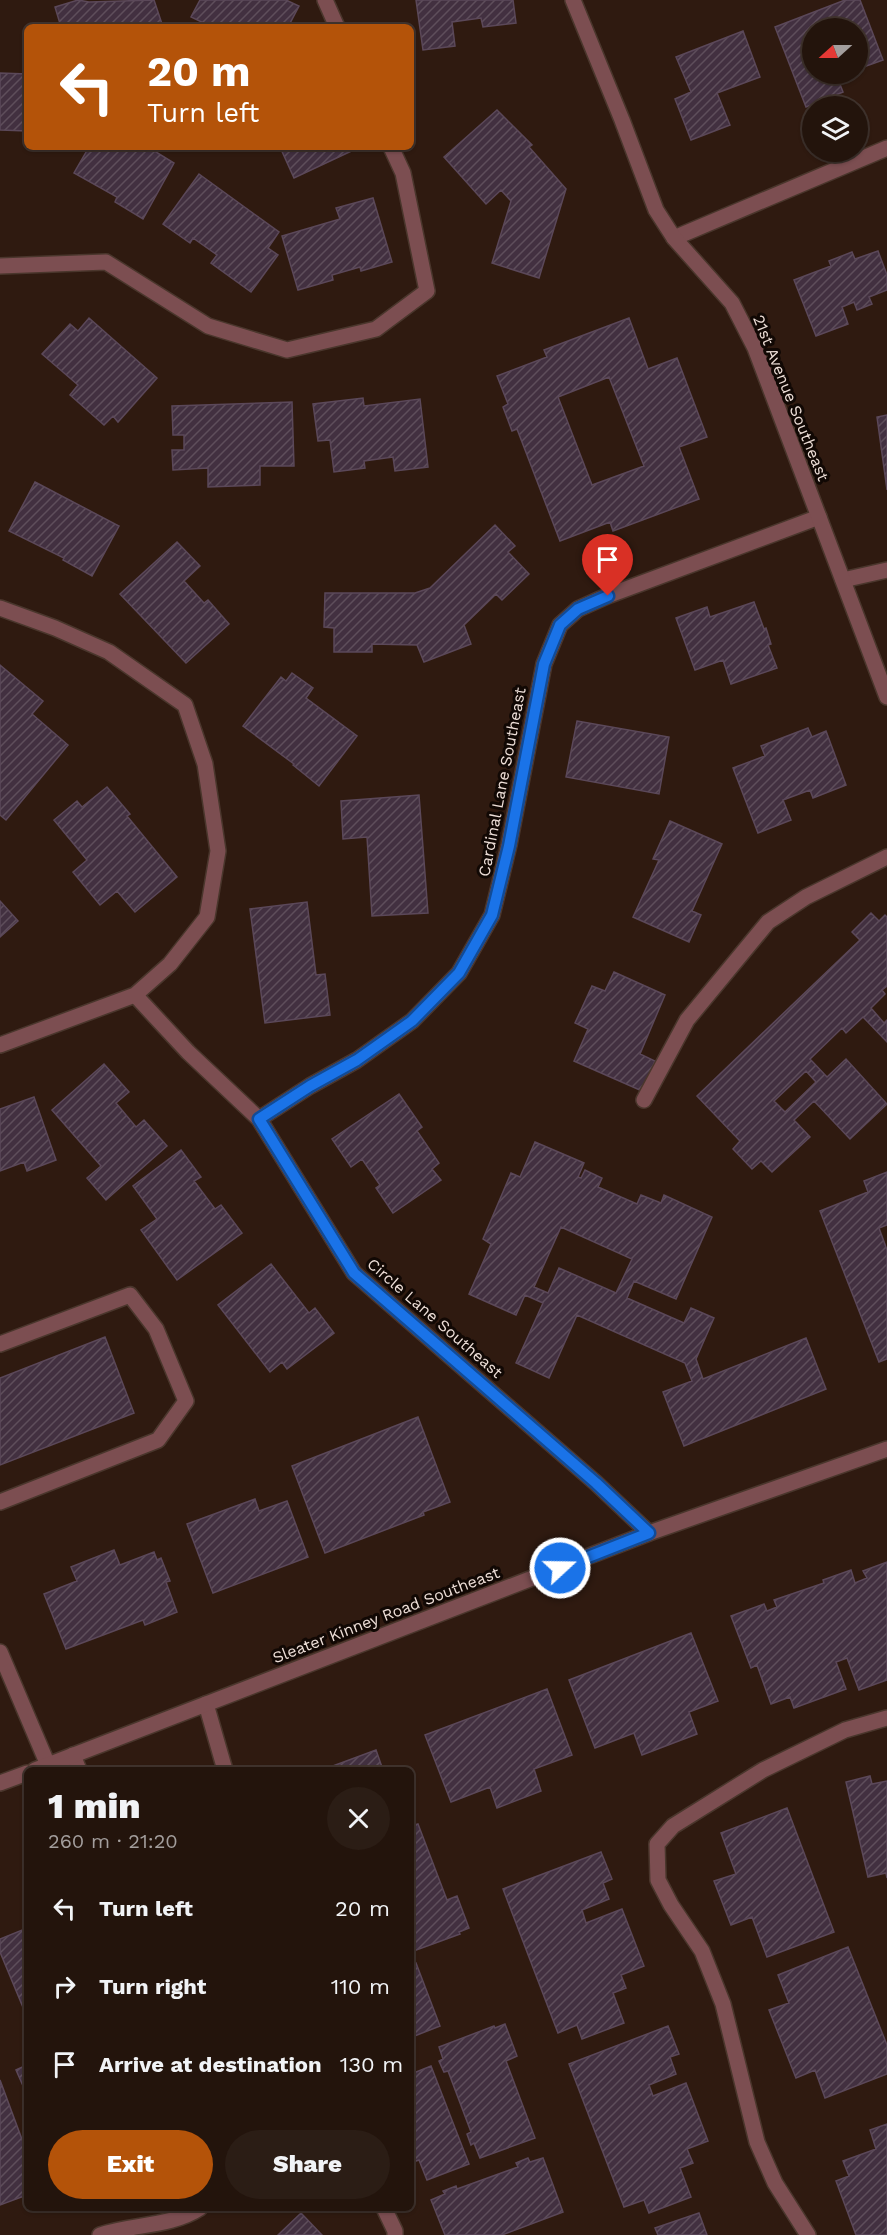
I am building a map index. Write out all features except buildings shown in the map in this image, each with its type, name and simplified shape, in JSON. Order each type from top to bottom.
[{"type":"street","points":[[325,0],[336,24]]},
{"type":"street","name":"21st Avenue Southeast","points":[[573,0],[656,210],[674,238],[732,303],[754,348],[887,697]]},
{"type":"street","points":[[674,238],[887,148]]},
{"type":"street","points":[[0,266],[106,262],[208,326],[287,350],[376,329],[427,291],[403,173],[392,150]]},
{"type":"street","name":"Cardinal Lane Southeast","points":[[259,1119],[310,1086],[357,1060],[412,1021],[459,973],[492,915],[509,846],[544,664],[560,625],[578,609],[608,596],[819,517]]},
{"type":"street","points":[[843,580],[887,570]]},
{"type":"street","points":[[0,609],[55,628],[109,652],[186,705],[205,764],[218,851],[207,917],[170,964],[135,994],[0,1045]]},
{"type":"street","points":[[644,1100],[687,1020],[768,922],[806,897],[887,857]]},
{"type":"street","name":"Circle Lane Southeast","points":[[135,994],[188,1052],[259,1119],[354,1273],[596,1483],[649,1533]]},
{"type":"street","points":[[0,1344],[130,1295],[156,1329],[186,1401],[158,1440],[0,1502]]},
{"type":"street","name":"Sleater Kinney Road Southeast","points":[[48,1767],[76,1763],[206,1704],[649,1533],[887,1449]]},
{"type":"street","points":[[0,1652],[41,1767]]},
{"type":"street","points":[[206,1704],[224,1767]]},
{"type":"street","points":[[808,2235],[775,2182],[757,2142],[723,2004],[702,1951],[671,1905],[658,1880],[657,1844],[673,1826],[763,1770],[845,1730],[887,1718]]},
{"type":"street","points":[[0,1784],[24,1774]]},
{"type":"street","points":[[100,2235],[116,2229],[186,2218],[196,2211]]},
{"type":"street","points":[[385,2211],[395,2235]]},
{"type":"route","points":[[560,1568],[649,1533],[596,1483],[354,1273],[259,1119],[310,1086],[357,1060],[412,1021],[459,973],[492,915],[509,846],[544,664],[560,625],[578,609],[608,596]]}]
